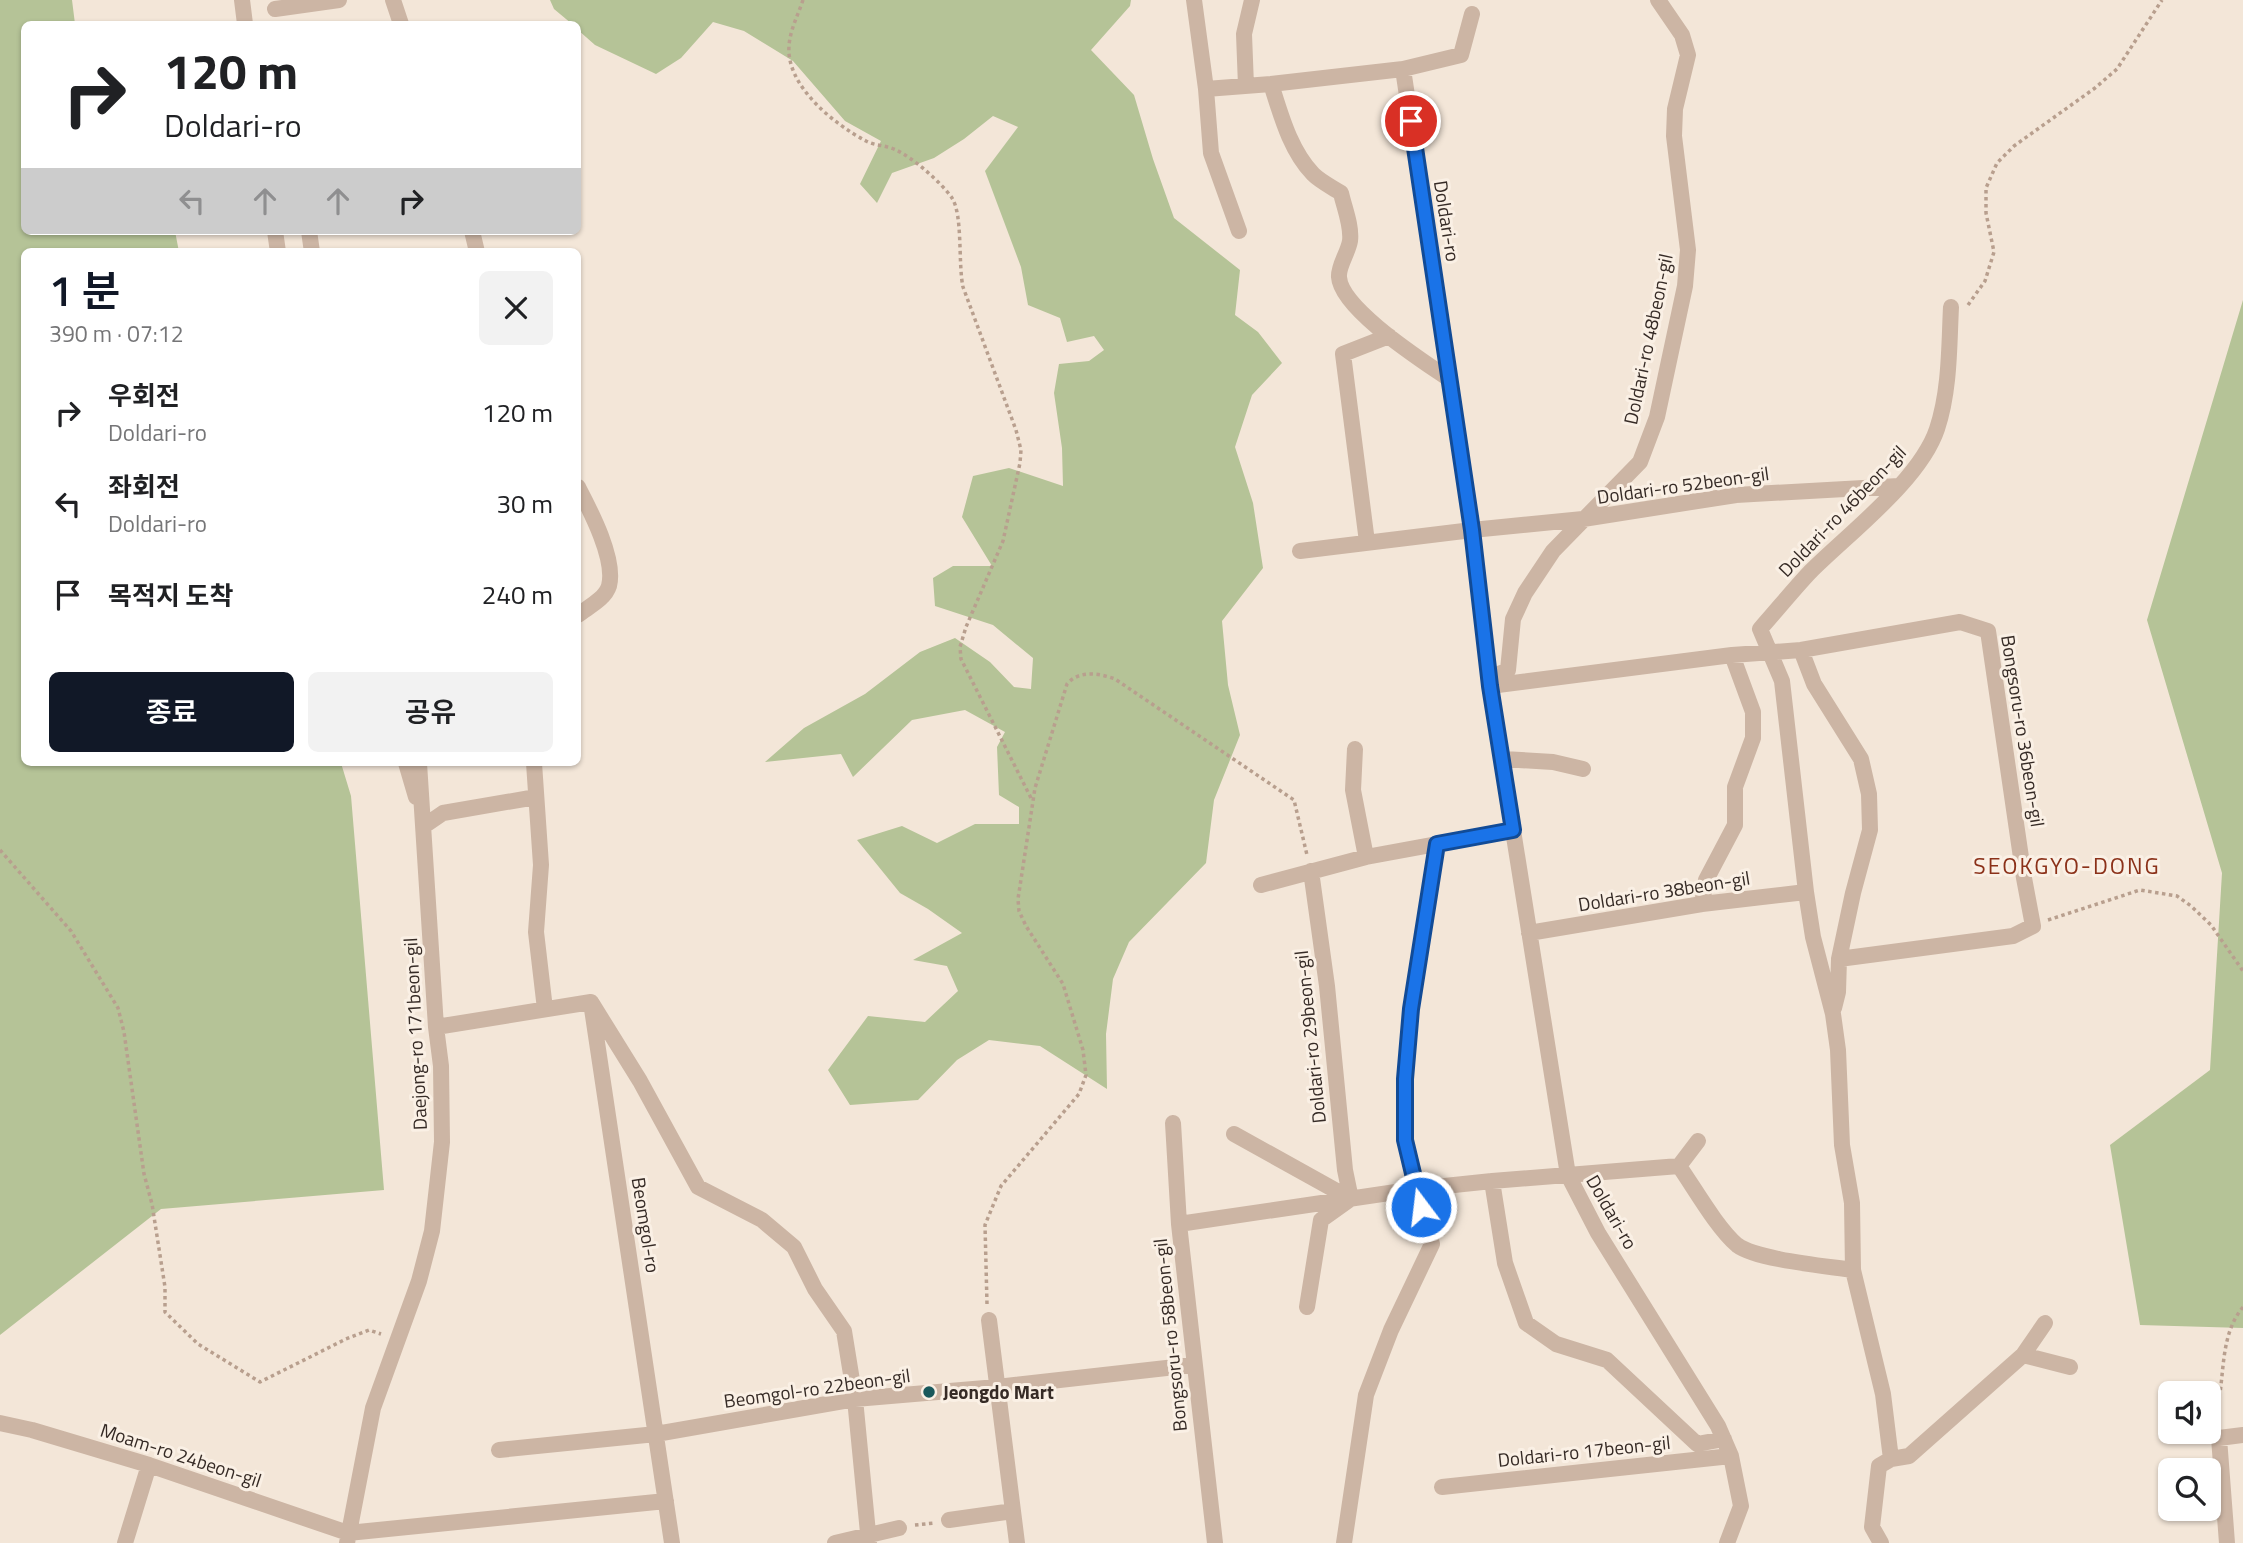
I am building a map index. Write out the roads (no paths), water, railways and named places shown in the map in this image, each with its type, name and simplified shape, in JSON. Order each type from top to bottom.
[{"type":"street","points":[[242,0],[245,21]]},
{"type":"street","points":[[275,11],[340,0]]},
{"type":"street","points":[[393,0],[400,21]]},
{"type":"street","points":[[1194,0],[1211,153],[1239,231]]},
{"type":"street","points":[[1246,86],[1244,34],[1252,0]]},
{"type":"street","name":"Doldari-ro 48beon-gil","points":[[1489,682],[1508,670],[1513,619],[1525,593],[1553,551],[1640,462],[1657,417],[1685,286],[1689,250],[1674,136],[1675,109],[1688,55],[1682,35],[1658,0]]},
{"type":"street","points":[[1206,89],[1403,69],[1461,55],[1472,14]]},
{"type":"street","name":"Doldari-ro","points":[[1403,69],[1472,530],[1489,682],[1567,1175],[1598,1233],[1687,1374],[1724,1439],[1731,1456],[1741,1506],[1727,1543]]},
{"type":"street","points":[[1271,84],[1289,137],[1299,155],[1314,175],[1341,193],[1350,238],[1347,255],[1338,273],[1340,286],[1351,301],[1388,336],[1450,379]]},
{"type":"street","name":"Doldari-ro 46beon-gil","points":[[1770,652],[1760,629],[1808,574],[1922,461],[1937,429],[1947,379],[1951,314]]},
{"type":"street","points":[[1367,542],[1343,354],[1388,336]]},
{"type":"street","name":"Doldari-ro 52beon-gil","points":[[1472,530],[1583,519],[1736,495],[1899,486]]},
{"type":"street","points":[[581,493],[607,556],[609,586],[600,599],[581,613]]},
{"type":"street","points":[[1300,551],[1472,530]]},
{"type":"street","name":"Bongsoru-ro 36beon-gil","points":[[1801,650],[1959,622],[1988,631],[2033,926],[2013,936],[1839,959]]},
{"type":"street","points":[[1489,682],[1732,654],[1801,650],[1821,696],[1861,759],[1869,794],[1870,830],[1839,959],[1838,992],[1833,1014]]},
{"type":"street","points":[[1770,652],[1782,681],[1806,892],[1813,937],[1833,1014],[1838,1050],[1842,1145],[1852,1203],[1853,1270],[1883,1394],[1891,1459]]},
{"type":"street","points":[[1702,904],[1706,880],[1735,825],[1735,787],[1753,738],[1753,712],[1732,654]]},
{"type":"street","points":[[1355,749],[1353,790],[1366,857]]},
{"type":"street","points":[[1503,759],[1553,762],[1583,768]]},
{"type":"street","points":[[408,766],[424,826],[443,813],[536,797]]},
{"type":"street","name":"Daejong-ro 171beon-gil","points":[[347,1538],[373,1408],[419,1281],[432,1231],[442,1142],[441,1066],[436,1027],[419,766]]},
{"type":"street","points":[[534,766],[541,865],[536,932],[545,1009]]},
{"type":"street","points":[[1261,885],[1366,857],[1513,830]]},
{"type":"street","points":[[1344,1543],[1366,1395],[1391,1329],[1432,1244],[1405,1140],[1405,1079],[1411,1009],[1437,844]]},
{"type":"street","name":"Doldari-ro 29beon-gil","points":[[1311,871],[1327,986],[1345,1170],[1351,1199]]},
{"type":"street","name":"Doldari-ro 38beon-gil","points":[[1529,933],[1702,904],[1806,892]]},
{"type":"street","points":[[436,1027],[591,1002],[640,1081],[698,1187],[762,1220],[794,1247],[815,1289],[844,1331],[855,1399],[869,1539]]},
{"type":"street","name":"Beomgol-ro","points":[[591,1002],[672,1543]]},
{"type":"street","name":"Bongsoru-ro 58beon-gil","points":[[1173,1123],[1179,1224],[1193,1365],[1215,1543]]},
{"type":"street","points":[[1234,1134],[1351,1199]]},
{"type":"street","points":[[1179,1224],[1416,1189],[1679,1166],[1698,1141]]},
{"type":"street","points":[[1679,1166],[1724,1230],[1738,1245],[1755,1254],[1853,1270]]},
{"type":"street","points":[[1492,1181],[1505,1263],[1526,1323],[1556,1344],[1606,1360],[1698,1444],[1724,1439]]},
{"type":"street","points":[[1307,1307],[1321,1220],[1351,1199]]},
{"type":"street","points":[[989,1321],[1017,1543]]},
{"type":"street","points":[[1881,1543],[1872,1527],[1879,1466],[1891,1459],[1909,1456],[2023,1355],[2045,1323]]},
{"type":"street","points":[[2023,1355],[2070,1367]]},
{"type":"street","name":"Beomgol-ro 22beon-gil","points":[[499,1450],[656,1434],[855,1399],[997,1387],[1193,1365]]},
{"type":"street","name":"Moam-ro 24beon-gil","points":[[0,1423],[149,1465],[347,1538]]},
{"type":"street","points":[[2227,1543],[2219,1438],[2243,1435]]},
{"type":"street","name":"Doldari-ro 17beon-gil","points":[[1442,1487],[1731,1456]]},
{"type":"street","points":[[125,1543],[149,1465]]},
{"type":"street","points":[[347,1538],[666,1501]]},
{"type":"street","points":[[949,1520],[1013,1511]]},
{"type":"street","points":[[835,1543],[869,1539],[899,1528]]},
{"type":"place","name":"Jeongdo Mart","points":[[929,1392]]},
{"type":"district","name":"SEOKGYO-DONG","points":[[2067,866]]}]
